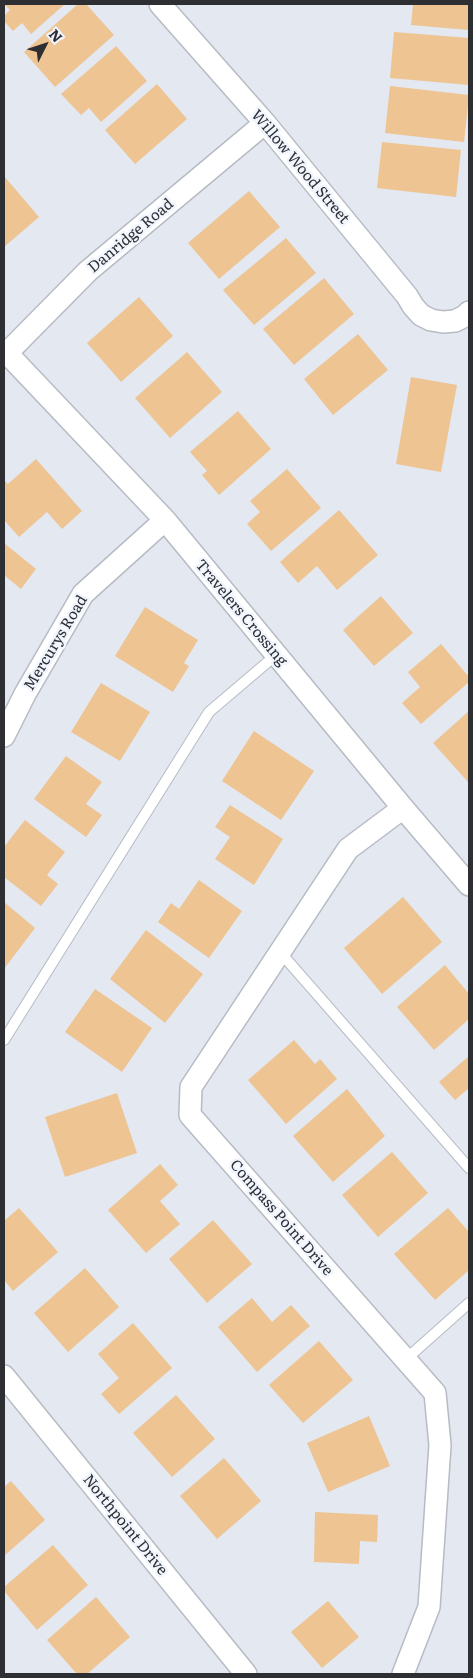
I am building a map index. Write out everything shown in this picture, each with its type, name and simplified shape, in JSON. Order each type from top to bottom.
[{"type":"street","name":"Willow Wood Street","points":[[160,4],[266,123],[421,315],[443,322],[455,321],[469,312]]},
{"type":"street","name":"Danridge Road","points":[[5,353],[88,271],[266,123]]},
{"type":"street","name":"Travelers Crossing","points":[[5,353],[165,520],[469,885]]},
{"type":"street","name":"Mercurys Road","points":[[4,736],[25,694],[84,594],[165,520]]},
{"type":"street","name":"Compass Point Drive","points":[[403,808],[348,850],[191,1087],[190,1115],[435,1393],[440,1445],[429,1606],[403,1674]]},
{"type":"street","name":"Northpoint Drive","points":[[4,1376],[246,1674]]},
{"type":"lane","points":[[4,1040],[209,712],[276,655]]},
{"type":"lane","points":[[280,952],[469,1168]]},
{"type":"lane","points":[[405,1360],[469,1303]]},
{"type":"building","points":[[4,4],[65,4],[31,34],[22,23],[13,31],[4,21],[4,16],[10,10]]},
{"type":"building","points":[[78,4],[86,4],[114,35],[55,87],[24,52]]},
{"type":"building","points":[[413,4],[469,4],[469,30],[411,25]]},
{"type":"building","points":[[394,32],[469,38],[469,85],[390,78]]},
{"type":"building","points":[[116,46],[147,81],[101,122],[89,108],[81,115],[61,94]]},
{"type":"building","points":[[157,84],[187,119],[135,164],[105,130]]},
{"type":"building","points":[[390,86],[469,95],[464,142],[385,133]]},
{"type":"building","points":[[382,142],[461,150],[456,197],[377,188]]},
{"type":"building","points":[[4,176],[39,217],[4,247]]},
{"type":"building","points":[[249,191],[280,227],[219,279],[188,243]]},
{"type":"building","points":[[286,238],[316,273],[254,325],[223,290]]},
{"type":"building","points":[[324,278],[354,314],[294,365],[263,329]]},
{"type":"building","points":[[139,297],[173,336],[121,382],[87,343]]},
{"type":"building","points":[[358,334],[388,370],[333,415],[304,379]]},
{"type":"building","points":[[187,352],[222,392],[170,438],[135,398]]},
{"type":"building","points":[[411,377],[457,385],[441,472],[396,464]]},
{"type":"building","points":[[238,411],[271,449],[219,495],[202,475],[207,471],[190,452]]},
{"type":"building","points":[[36,459],[82,511],[62,529],[47,512],[19,537],[4,520],[4,480],[8,484]]},
{"type":"building","points":[[287,469],[321,508],[271,551],[247,524],[260,512],[250,501]]},
{"type":"building","points":[[339,510],[378,555],[337,590],[317,566],[298,583],[280,562]]},
{"type":"building","points":[[4,543],[36,569],[21,589],[4,575]]},
{"type":"building","points":[[381,596],[413,633],[374,666],[343,630]]},
{"type":"building","points":[[145,607],[198,640],[184,663],[189,666],[173,692],[115,656]]},
{"type":"building","points":[[441,644],[469,677],[469,682],[421,724],[402,703],[420,687],[408,672]]},
{"type":"building","points":[[101,683],[150,712],[120,761],[71,732]]},
{"type":"building","points":[[469,711],[469,780],[468,782],[433,743]]},
{"type":"building","points":[[254,731],[314,771],[281,820],[222,781]]},
{"type":"building","points":[[66,756],[102,782],[86,804],[102,815],[86,837],[34,799]]},
{"type":"building","points":[[230,805],[283,839],[254,885],[215,859],[230,837],[215,827]]},
{"type":"building","points":[[25,820],[65,852],[47,875],[58,884],[41,906],[4,877],[4,847]]},
{"type":"building","points":[[199,880],[242,911],[209,958],[158,922],[171,903],[179,909]]},
{"type":"building","points":[[403,897],[442,942],[382,994],[344,948]]},
{"type":"building","points":[[4,902],[35,928],[4,969]]},
{"type":"building","points":[[146,930],[203,974],[165,1023],[110,979]]},
{"type":"building","points":[[445,965],[469,994],[469,1019],[434,1050],[397,1007]]},
{"type":"building","points":[[95,989],[152,1028],[122,1072],[65,1032]]},
{"type":"building","points":[[294,1040],[315,1064],[320,1059],[337,1079],[286,1124],[248,1080]]},
{"type":"building","points":[[469,1056],[469,1088],[455,1100],[439,1082]]},
{"type":"building","points":[[347,1089],[385,1136],[333,1182],[293,1136]]},
{"type":"building","points":[[117,1093],[137,1153],[65,1177],[45,1117]]},
{"type":"building","points":[[392,1152],[428,1193],[378,1237],[342,1195]]},
{"type":"building","points":[[160,1164],[178,1185],[160,1201],[180,1224],[146,1253],[108,1210]]},
{"type":"building","points":[[19,1208],[58,1252],[13,1291],[4,1280],[4,1221]]},
{"type":"building","points":[[448,1208],[469,1232],[469,1270],[435,1300],[394,1254]]},
{"type":"building","points":[[213,1220],[252,1264],[207,1303],[169,1259]]},
{"type":"building","points":[[85,1268],[119,1307],[68,1352],[34,1313]]},
{"type":"building","points":[[252,1298],[272,1322],[291,1305],[310,1326],[257,1372],[218,1327]]},
{"type":"building","points":[[133,1323],[172,1368],[119,1414],[101,1394],[119,1378],[98,1354]]},
{"type":"building","points":[[319,1341],[353,1380],[303,1423],[269,1385]]},
{"type":"building","points":[[176,1395],[215,1439],[172,1477],[133,1433]]},
{"type":"building","points":[[369,1416],[390,1466],[328,1492],[307,1443]]},
{"type":"building","points":[[224,1458],[261,1501],[217,1539],[180,1496]]},
{"type":"building","points":[[11,1481],[45,1520],[4,1556],[4,1487]]},
{"type":"building","points":[[315,1512],[378,1515],[377,1542],[360,1541],[359,1564],[314,1562]]},
{"type":"building","points":[[53,1545],[88,1585],[37,1630],[4,1591],[4,1587]]},
{"type":"building","points":[[96,1597],[130,1637],[87,1674],[77,1674],[47,1640]]},
{"type":"building","points":[[328,1601],[359,1637],[322,1668],[291,1632]]}]
